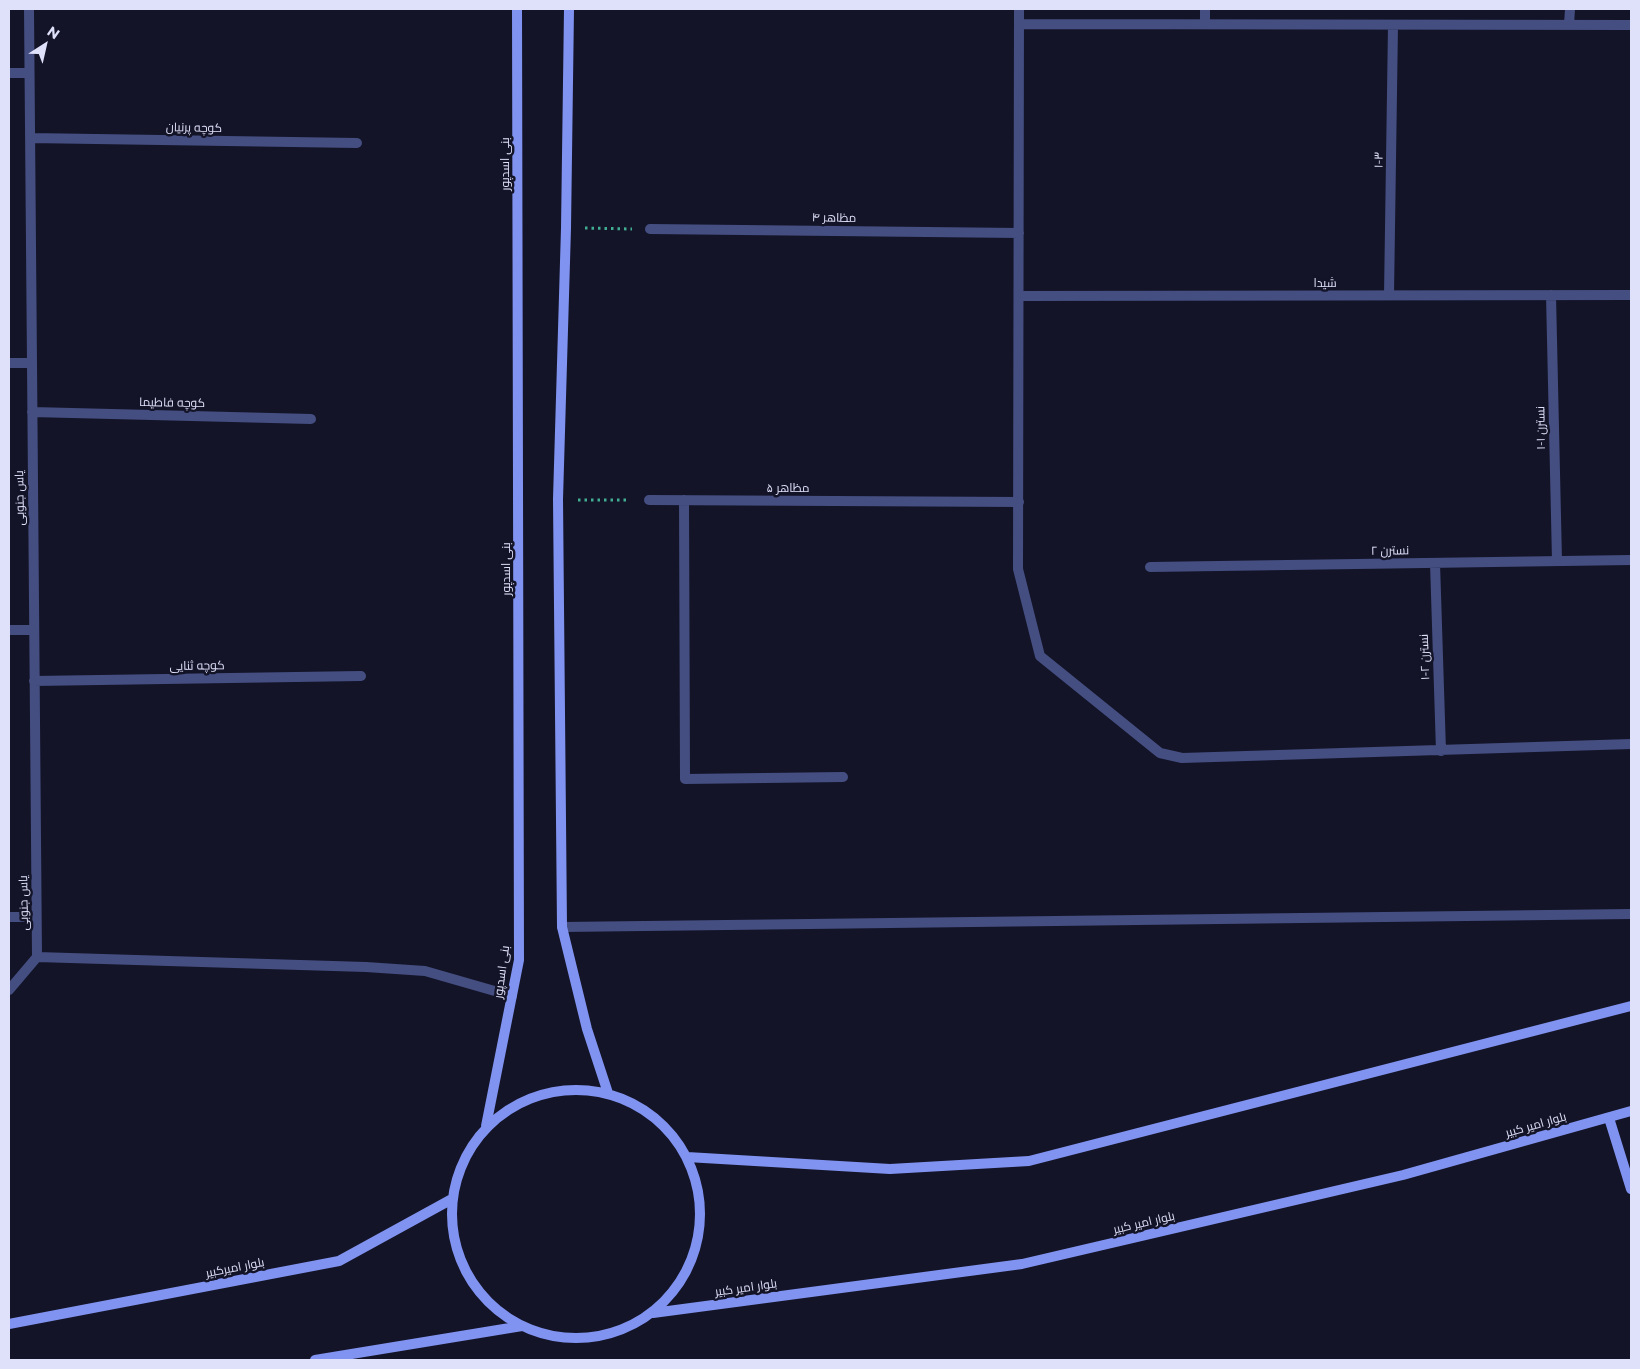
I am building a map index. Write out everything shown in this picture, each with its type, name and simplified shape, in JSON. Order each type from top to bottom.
[{"type":"main road","name":"بنی اسدپور","points":[[486,1126],[519,960],[517,9]]},
{"type":"main road","points":[[569,9],[566,228],[558,500],[562,927],[587,1029],[608,1093]]},
{"type":"main road","points":[[687,1157],[890,1169],[1030,1160],[1631,1006]]},
{"type":"main road","points":[[564,1089],[608,1093],[640,1107],[667,1129],[687,1157],[700,1198],[698,1241],[682,1281],[653,1313],[612,1333],[566,1338],[522,1326],[490,1304],[466,1274],[453,1238],[452,1199],[463,1160],[486,1126],[522,1101],[564,1089]]},
{"type":"main road","name":"بلوار امیر کبیر","points":[[653,1313],[1022,1264],[1403,1175],[1631,1111]]},
{"type":"main road","points":[[1609,1118],[1631,1189]]},
{"type":"main road","name":"بلوار امیرکبیر","points":[[9,1324],[339,1261],[452,1199]]},
{"type":"main road","points":[[315,1360],[522,1326]]},
{"type":"street","name":"یاس جنوبی","points":[[29,9],[37,957]]},
{"type":"street","points":[[1019,9],[1018,569],[1040,656],[1160,752],[1182,758],[1631,744]]},
{"type":"street","points":[[1204,24],[1205,9]]},
{"type":"street","points":[[1569,25],[1570,9]]},
{"type":"street","points":[[1019,24],[1631,25]]},
{"type":"street","name":"۱-۳","points":[[1389,295],[1394,25]]},
{"type":"street","points":[[9,73],[29,73]]},
{"type":"street","name":"کوچه پرنیان","points":[[30,138],[357,143]]},
{"type":"street","name":"مظاهر ۴","points":[[650,229],[1019,233]]},
{"type":"street","name":"نسترن ۱-۱","points":[[1551,295],[1556,562]]},
{"type":"street","name":"شیدا","points":[[1019,296],[1631,295]]},
{"type":"street","points":[[9,363],[32,363]]},
{"type":"street","name":"کوچه فاطیما","points":[[32,412],[311,418]]},
{"type":"street","name":"مظاهر ۵","points":[[649,500],[1019,502]]},
{"type":"street","points":[[684,500],[685,779],[843,777]]},
{"type":"street","name":"نسترن ۲","points":[[1150,567],[1631,560]]},
{"type":"street","name":"نسترن ۲-۱","points":[[1435,563],[1441,751]]},
{"type":"street","points":[[9,630],[34,630]]},
{"type":"street","name":"کوچه ثنایی","points":[[34,681],[361,676]]},
{"type":"street","points":[[562,927],[1631,914]]},
{"type":"street","points":[[9,917],[36,917]]},
{"type":"street","points":[[9,990],[37,957],[366,967],[425,971],[512,996]]},
{"type":"path","points":[[566,228],[650,229]]},
{"type":"path","points":[[558,500],[649,500]]}]
